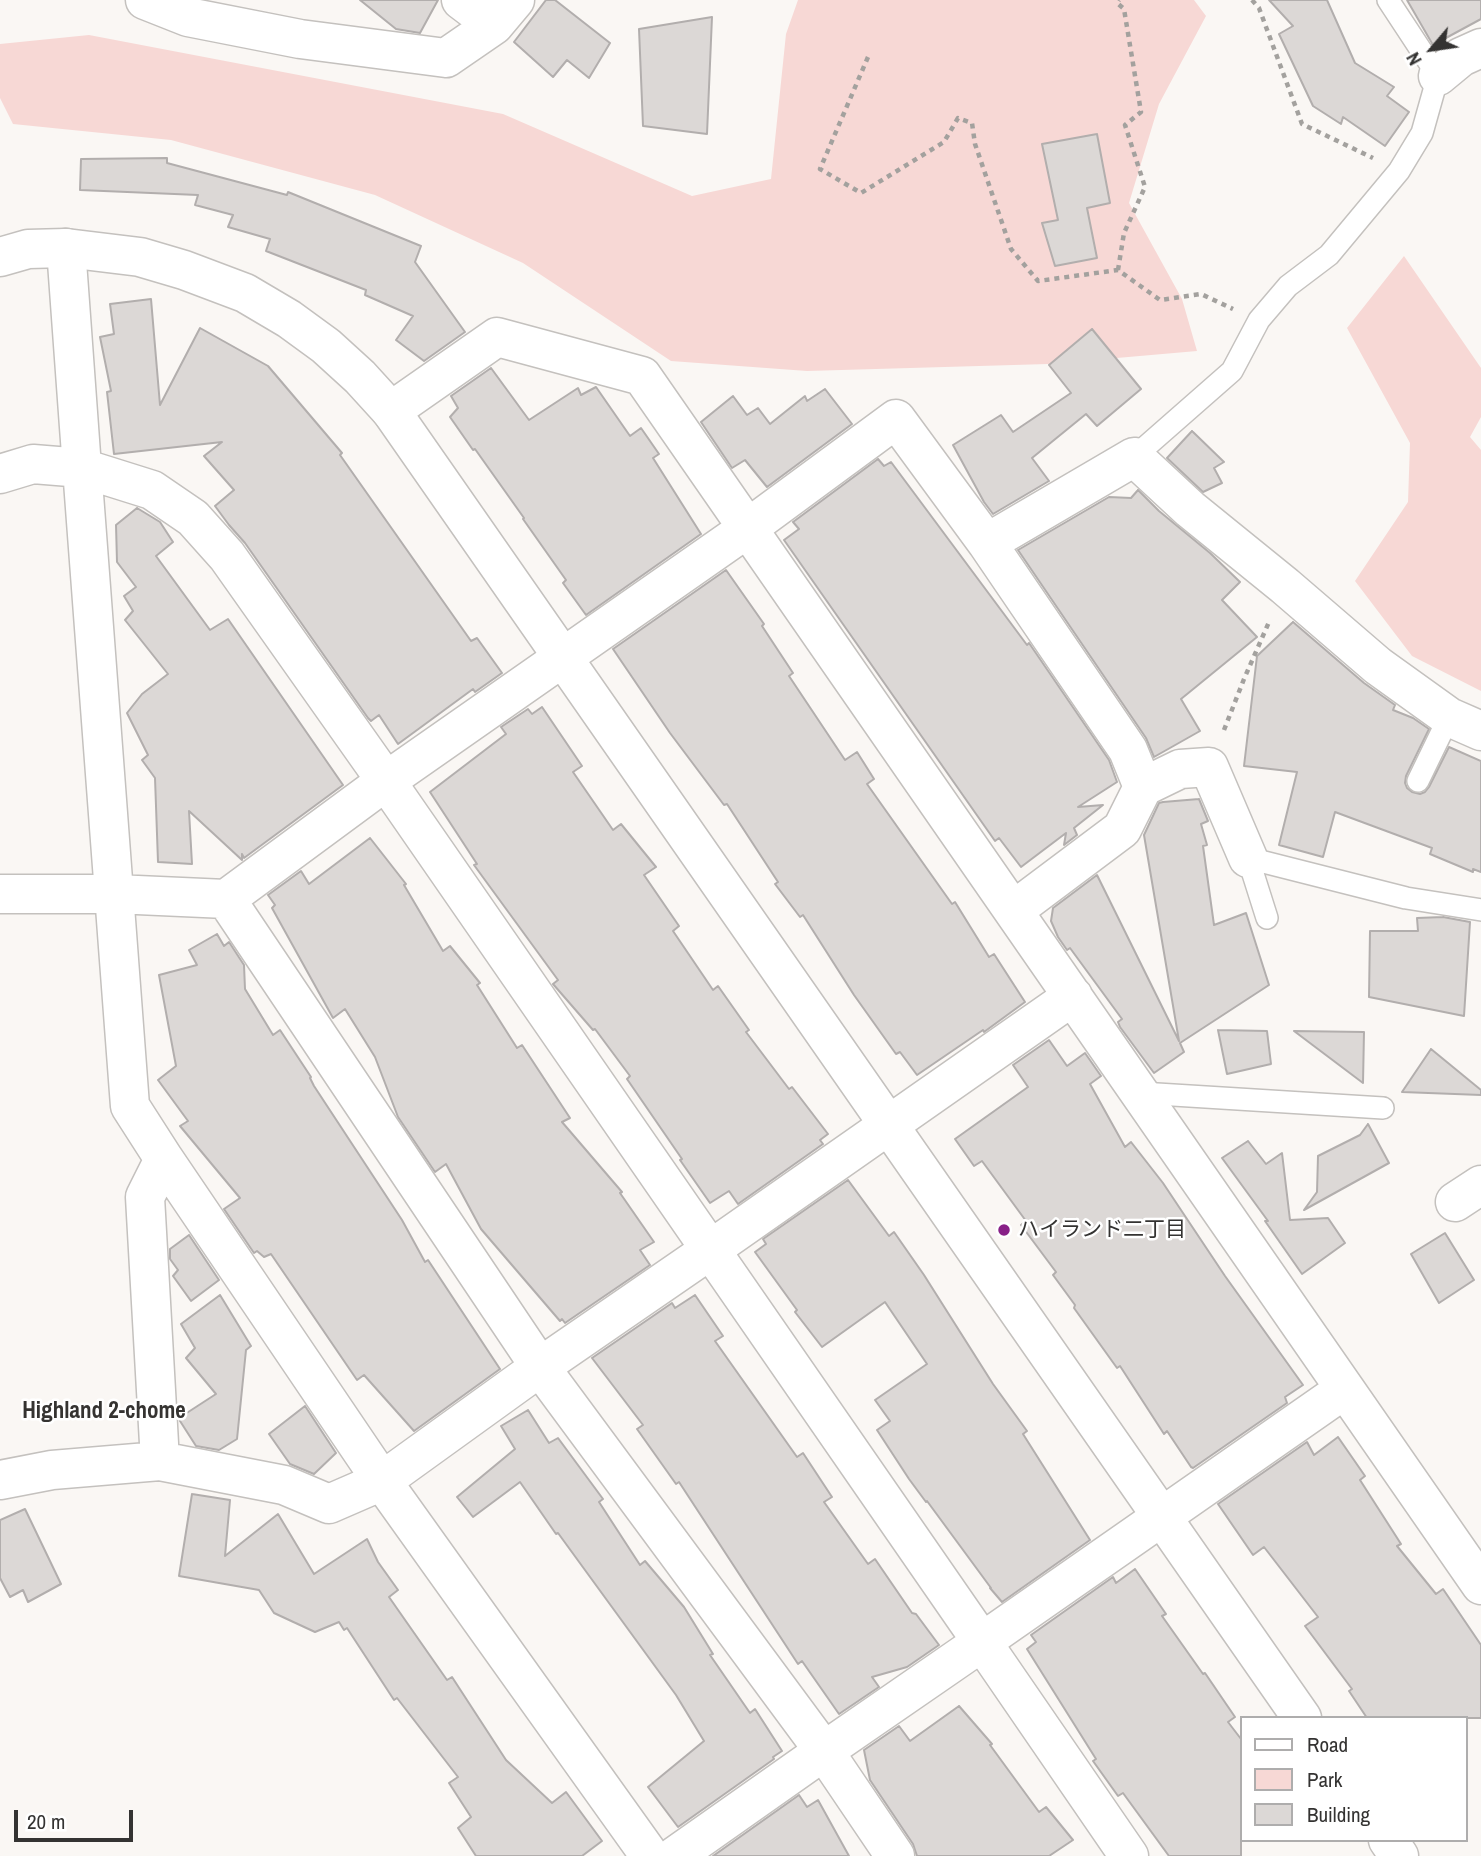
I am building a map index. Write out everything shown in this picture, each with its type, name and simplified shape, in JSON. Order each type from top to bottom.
[{"type":"street","points":[[145,0],[188,17],[300,39],[446,58],[504,12]]},
{"type":"street","points":[[461,0],[504,12]]},
{"type":"street","points":[[1438,76],[1461,57],[1481,48]]},
{"type":"street","points":[[66,248],[130,1106],[382,1481],[636,1851]]},
{"type":"street","points":[[0,257],[28,249],[66,248],[140,257],[244,293],[326,346],[360,377],[391,411],[1302,1716]]},
{"type":"street","points":[[391,411],[497,337],[642,376],[1345,1389],[1480,1579]]},
{"type":"street","points":[[0,894],[115,894],[226,899],[386,782],[748,528],[896,419],[987,543],[1128,750],[1143,787]]},
{"type":"street","points":[[987,543],[1134,457],[1190,509],[1285,586],[1373,676],[1465,724]]},
{"type":"street","points":[[0,474],[33,464],[82,468],[152,490],[193,518],[227,556],[1129,1856]]},
{"type":"street","points":[[1014,910],[1122,829],[1143,787],[1180,769],[1209,767],[1248,858]]},
{"type":"street","points":[[226,899],[540,1367],[824,1751],[895,1856]]},
{"type":"street","points":[[0,1479],[52,1470],[160,1461],[284,1485],[329,1504],[382,1481],[540,1367],[1073,996]]},
{"type":"street","points":[[160,1461],[145,1197],[164,1159]]},
{"type":"street","points":[[675,1856],[1345,1389]]},
{"type":"lane","points":[[1134,457],[1232,371],[1259,320],[1288,286],[1329,255],[1399,171],[1422,133],[1438,76],[1388,0]]},
{"type":"lane","points":[[1418,781],[1465,724]]},
{"type":"lane","points":[[1248,858],[1406,898],[1481,910]]},
{"type":"lane","points":[[1248,858],[1267,918]]},
{"type":"lane","points":[[1140,1093],[1383,1108]]},
{"type":"path","points":[[1118,270],[1124,233],[1145,187],[1125,125],[1141,112],[1125,9],[1117,3],[1119,0]]},
{"type":"path","points":[[1252,0],[1259,8],[1303,124],[1399,171]]},
{"type":"path","points":[[868,57],[820,169],[861,193],[944,142],[958,118],[972,123],[975,144],[1011,249],[1038,281],[1118,270],[1160,300],[1201,295],[1259,320]]},
{"type":"path","points":[[1209,767],[1285,586]]},
{"type":"green space","points":[[798,0],[1194,0],[1206,16],[1159,104],[1129,203],[1182,299],[1197,351],[1048,364],[807,371],[671,361],[523,263],[375,195],[171,140],[13,124],[0,98],[0,44],[89,35],[503,114],[692,196],[771,179],[786,34]]},
{"type":"green space","points":[[1404,256],[1481,368],[1481,417],[1470,437],[1481,450],[1481,691],[1412,656],[1355,581],[1408,502],[1410,443],[1347,328]]},
{"type":"building","points":[[360,0],[438,0],[420,33],[396,29]]},
{"type":"building","points":[[546,0],[555,0],[610,43],[589,78],[567,60],[553,77],[514,42]]},
{"type":"building","points":[[1269,0],[1327,0],[1355,63],[1394,87],[1387,96],[1409,112],[1385,146],[1343,117],[1341,124],[1313,106],[1279,34],[1293,26]]},
{"type":"building","points":[[1407,0],[1481,0],[1481,19],[1433,45]]},
{"type":"building","points":[[712,17],[707,134],[643,126],[639,29]]},
{"type":"building","points":[[1097,134],[1110,203],[1087,208],[1097,258],[1055,266],[1042,223],[1058,220],[1042,144]]},
{"type":"building","points":[[167,158],[167,163],[287,195],[288,192],[421,246],[415,262],[465,332],[424,361],[396,340],[413,316],[365,295],[366,290],[266,251],[270,239],[228,227],[233,215],[195,205],[198,195],[80,190],[81,159]]},
{"type":"building","points":[[151,299],[160,405],[200,328],[268,366],[342,453],[340,455],[471,641],[477,638],[502,673],[475,692],[473,689],[398,744],[379,715],[371,721],[368,718],[245,543],[215,506],[234,490],[204,456],[222,442],[114,454],[107,392],[111,391],[100,337],[114,334],[110,304]]},
{"type":"building","points":[[1092,329],[1141,389],[1097,426],[1086,414],[1032,458],[1049,481],[993,514],[953,445],[1001,415],[1013,432],[1071,393],[1049,365]]},
{"type":"building","points":[[491,368],[529,420],[578,388],[581,395],[596,387],[630,436],[641,428],[659,454],[653,458],[701,534],[586,615],[563,583],[566,580],[524,518],[450,417],[458,408],[451,396]]},
{"type":"building","points":[[825,389],[852,424],[767,487],[745,460],[732,468],[701,422],[733,396],[747,415],[758,408],[770,424],[805,396],[807,401]]},
{"type":"building","points":[[1192,431],[1224,462],[1214,468],[1222,483],[1203,492],[1167,458]]},
{"type":"building","points":[[878,459],[884,466],[891,462],[1027,645],[1029,643],[1109,760],[1117,782],[1078,807],[1103,805],[1074,828],[1077,835],[1064,845],[1066,833],[1021,867],[999,838],[995,841],[784,540],[799,529],[793,522]]},
{"type":"building","points":[[1138,490],[1240,582],[1222,600],[1257,637],[1181,699],[1200,731],[1154,757],[1146,738],[1018,550],[1109,497],[1131,498]]},
{"type":"building","points":[[137,508],[160,522],[173,542],[156,556],[210,630],[228,619],[343,785],[244,858],[242,854],[242,860],[189,811],[192,864],[158,862],[155,778],[142,760],[148,755],[127,713],[142,694],[168,674],[125,620],[133,611],[124,596],[136,587],[117,562],[116,525]]},
{"type":"building","points":[[726,570],[764,624],[762,626],[793,673],[789,676],[845,760],[857,752],[874,779],[867,784],[952,904],[955,902],[989,957],[994,954],[1025,1002],[917,1075],[900,1052],[896,1054],[803,915],[800,917],[775,884],[778,882],[727,804],[724,805],[670,733],[613,649]]},
{"type":"building","points":[[1293,622],[1364,683],[1395,705],[1393,710],[1413,718],[1429,729],[1406,776],[1405,783],[1412,792],[1425,792],[1449,747],[1481,761],[1481,872],[1473,869],[1473,872],[1430,854],[1432,848],[1335,812],[1323,857],[1279,845],[1297,772],[1244,766],[1257,656]]},
{"type":"building","points":[[542,707],[582,766],[573,772],[613,830],[621,824],[656,867],[644,875],[679,926],[673,931],[713,990],[718,986],[749,1030],[746,1032],[789,1089],[792,1087],[828,1134],[820,1140],[823,1144],[738,1204],[729,1191],[710,1203],[627,1079],[630,1076],[595,1029],[593,1030],[553,984],[558,980],[474,865],[477,864],[430,792],[506,734],[501,727],[528,709],[532,714]]},
{"type":"building","points":[[1199,799],[1208,821],[1201,824],[1207,845],[1203,846],[1214,925],[1246,913],[1269,985],[1180,1043],[1184,1052],[1154,1073],[1120,1027],[1118,1022],[1122,1019],[1070,948],[1067,950],[1058,937],[1051,921],[1053,908],[1097,875],[1179,1041],[1144,835],[1159,803]]},
{"type":"building","points":[[370,838],[406,884],[404,885],[443,951],[450,946],[480,983],[477,985],[517,1048],[522,1045],[570,1118],[562,1122],[622,1192],[620,1193],[654,1242],[640,1250],[650,1265],[565,1323],[562,1319],[560,1321],[481,1229],[446,1164],[435,1172],[398,1117],[375,1057],[345,1009],[333,1018],[272,908],[275,905],[268,895],[301,871],[309,884]]},
{"type":"building","points":[[1443,917],[1470,922],[1464,1016],[1369,997],[1370,931],[1418,931],[1417,918]]},
{"type":"building","points":[[217,934],[224,946],[229,942],[244,965],[245,989],[273,1035],[280,1030],[402,1220],[425,1262],[428,1260],[500,1369],[414,1431],[364,1375],[357,1380],[271,1254],[264,1257],[257,1251],[254,1253],[224,1209],[240,1198],[180,1126],[188,1121],[158,1080],[176,1066],[159,975],[197,965],[189,950]]},
{"type":"building","points":[[1218,1030],[1267,1031],[1271,1064],[1227,1074]]},
{"type":"building","points":[[1294,1031],[1364,1032],[1363,1083]]},
{"type":"building","points":[[1049,1040],[1067,1066],[1085,1053],[1101,1076],[1090,1084],[1125,1147],[1131,1142],[1163,1183],[1303,1385],[1285,1397],[1287,1403],[1193,1468],[1167,1431],[1164,1434],[1120,1366],[1117,1368],[1074,1308],[1075,1305],[1053,1275],[1056,1272],[1021,1225],[1026,1221],[982,1161],[974,1166],[955,1139],[1028,1087],[1013,1065]]},
{"type":"building","points":[[1431,1049],[1481,1090],[1481,1095],[1402,1092]]},
{"type":"building","points":[[1368,1124],[1389,1163],[1304,1210],[1317,1192],[1318,1156],[1360,1135]]},
{"type":"building","points":[[1248,1141],[1266,1164],[1282,1153],[1290,1220],[1328,1218],[1345,1243],[1302,1274],[1265,1221],[1268,1221],[1222,1158]]},
{"type":"building","points":[[848,1180],[889,1236],[894,1232],[924,1275],[993,1384],[1027,1431],[1023,1434],[1090,1540],[1002,1602],[909,1479],[877,1430],[890,1421],[875,1400],[927,1364],[885,1302],[822,1347],[755,1252],[766,1244],[763,1239]]},
{"type":"building","points":[[1445,1233],[1474,1280],[1439,1303],[1411,1254]]},
{"type":"building","points":[[189,1235],[219,1280],[191,1301],[173,1276],[178,1270],[170,1259],[170,1249]]},
{"type":"building","points":[[220,1295],[251,1346],[246,1350],[237,1439],[219,1450],[196,1446],[179,1418],[216,1394],[186,1358],[195,1348],[181,1324]]},
{"type":"building","points":[[695,1295],[723,1336],[715,1341],[797,1457],[803,1453],[832,1497],[824,1502],[868,1564],[875,1559],[912,1613],[916,1614],[939,1645],[907,1667],[872,1677],[879,1687],[839,1714],[802,1661],[798,1664],[679,1482],[676,1484],[637,1429],[643,1425],[592,1358],[672,1303],[675,1308]]},
{"type":"building","points":[[305,1406],[336,1453],[314,1474],[290,1464],[269,1434]]},
{"type":"building","points":[[528,1410],[549,1443],[558,1438],[603,1499],[599,1502],[640,1565],[645,1561],[684,1607],[713,1654],[710,1655],[750,1713],[755,1709],[782,1751],[678,1827],[648,1787],[704,1741],[676,1695],[520,1482],[473,1517],[457,1497],[515,1449],[501,1426]]},
{"type":"building","points":[[1338,1437],[1365,1476],[1360,1480],[1401,1544],[1397,1546],[1436,1594],[1443,1589],[1481,1645],[1481,1718],[1366,1716],[1349,1691],[1352,1689],[1305,1626],[1318,1617],[1264,1547],[1253,1555],[1218,1504],[1307,1442],[1314,1455]]},
{"type":"building","points":[[192,1494],[230,1500],[225,1556],[278,1514],[314,1574],[367,1539],[378,1562],[398,1590],[389,1597],[447,1680],[452,1677],[506,1760],[552,1803],[566,1792],[602,1841],[582,1856],[476,1856],[458,1828],[471,1817],[449,1783],[458,1777],[397,1698],[394,1700],[347,1628],[344,1630],[339,1622],[315,1632],[274,1613],[259,1590],[179,1576]]},
{"type":"building","points":[[25,1509],[61,1584],[28,1602],[23,1590],[10,1597],[0,1578],[0,1520]]},
{"type":"building","points":[[1135,1569],[1166,1614],[1162,1616],[1235,1717],[1228,1722],[1240,1738],[1241,1856],[1169,1856],[1123,1793],[1118,1796],[1093,1761],[1096,1759],[1027,1649],[1036,1642],[1031,1635],[1113,1577],[1116,1583]]},
{"type":"building","points":[[959,1706],[992,1744],[990,1745],[1039,1812],[1046,1807],[1073,1840],[1049,1856],[917,1856],[913,1844],[870,1780],[864,1750],[899,1726],[910,1741]]},
{"type":"building","points":[[799,1795],[807,1807],[818,1800],[849,1856],[713,1856]]},
{"type":"place","name":"ハイランド二丁目","points":[[1004,1230]]},
{"type":"district","name":"Highland 2-chome","points":[[104,1412]]}]
